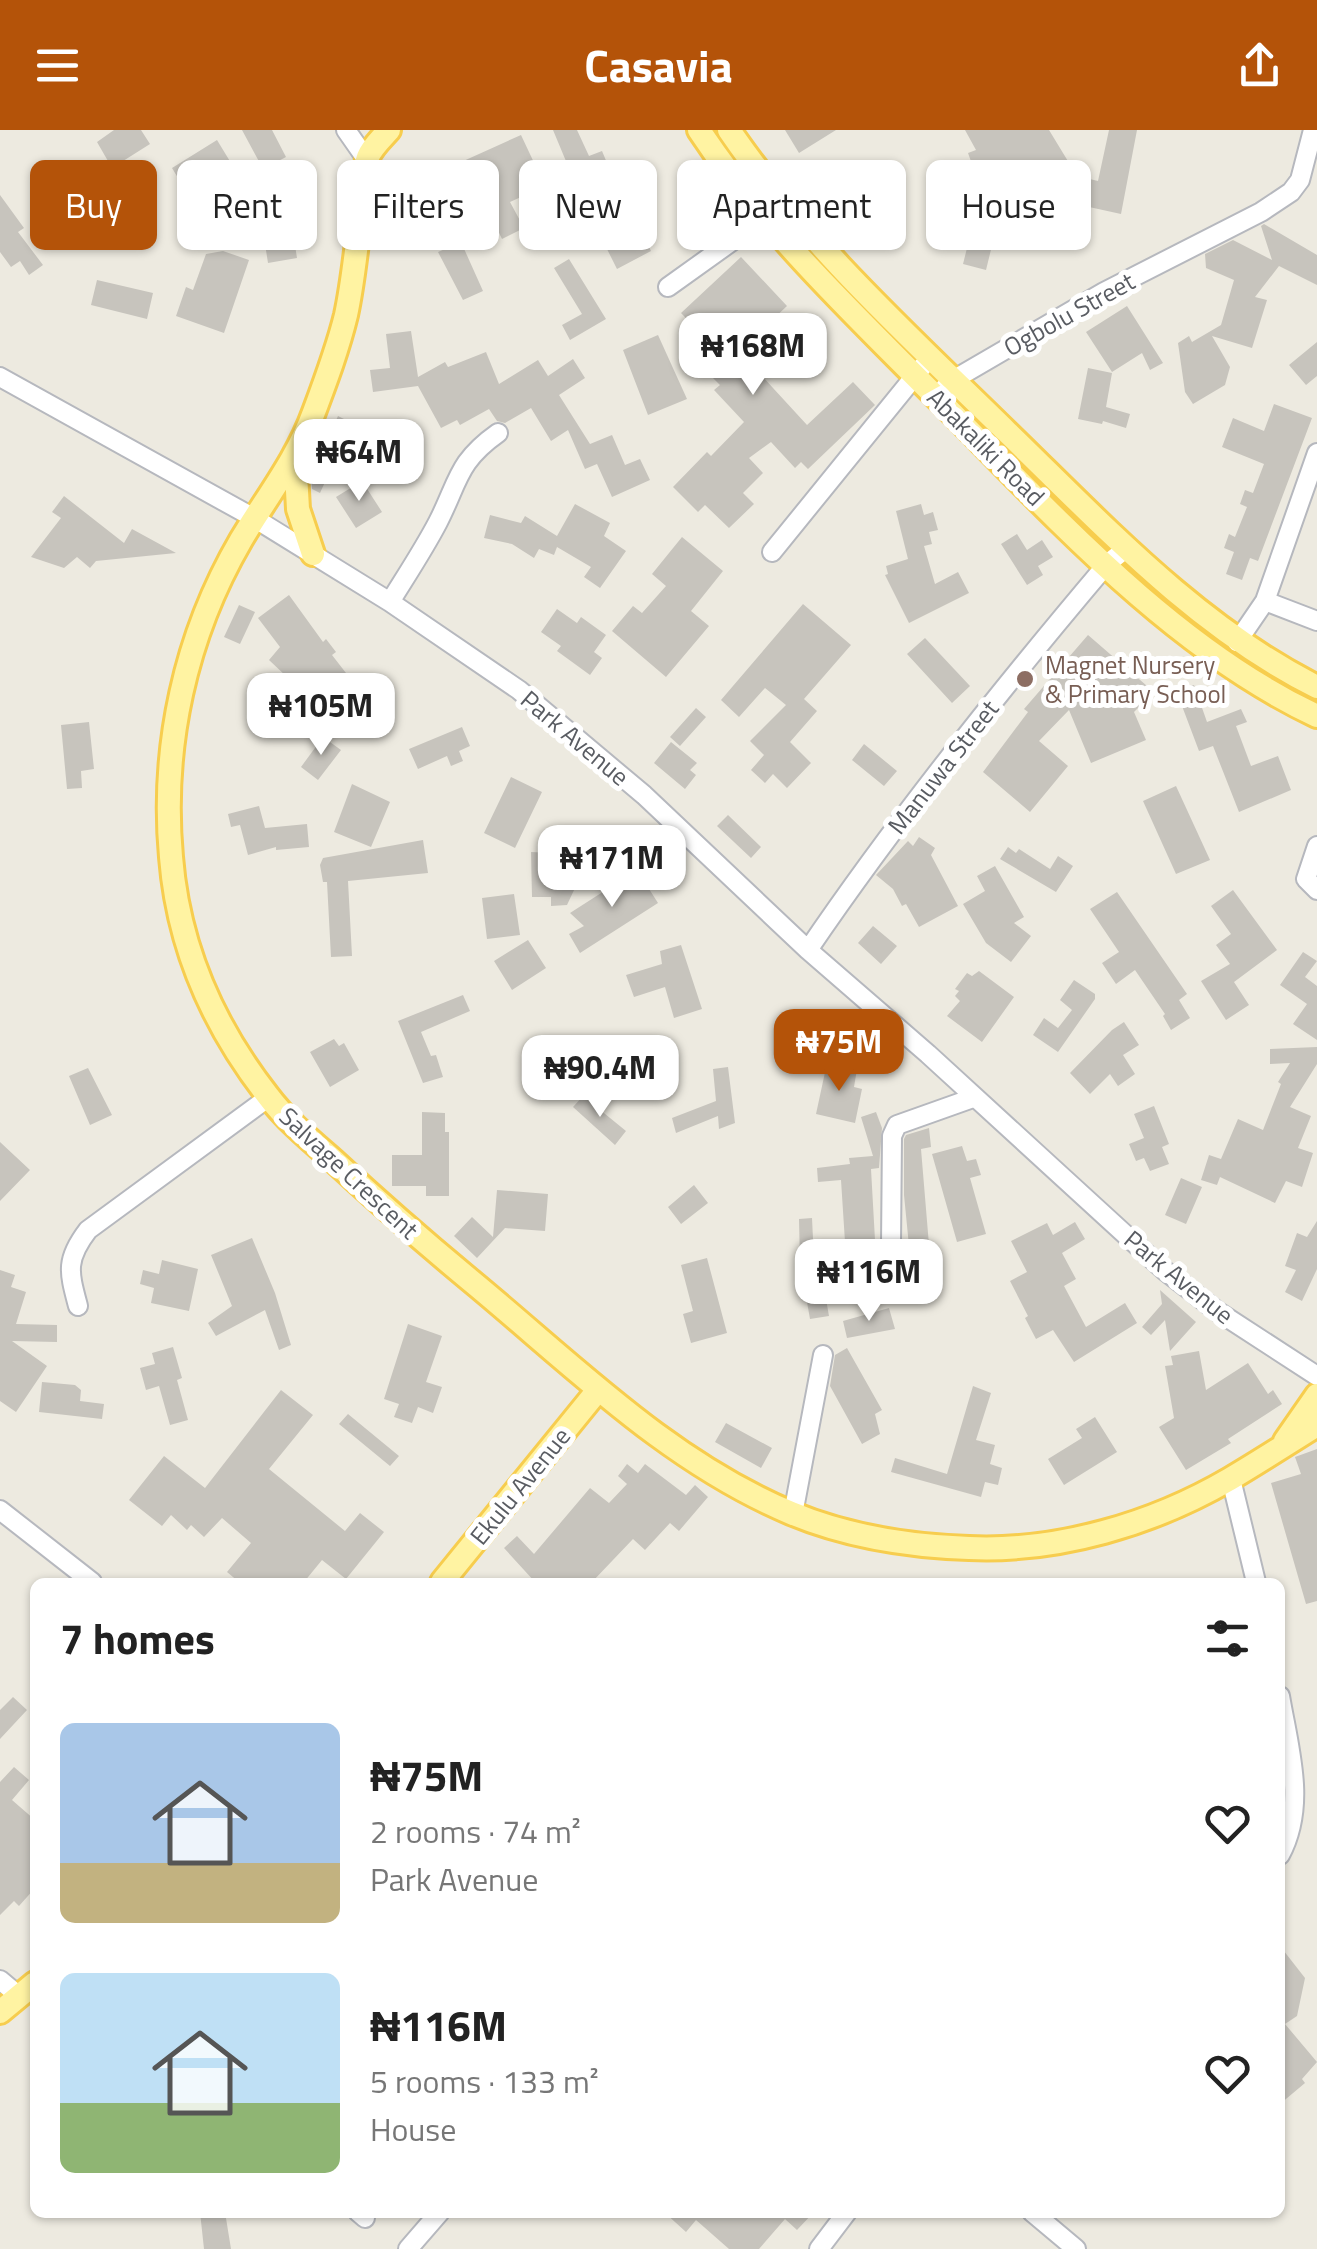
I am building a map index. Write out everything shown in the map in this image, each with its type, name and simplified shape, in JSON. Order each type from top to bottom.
[{"type":"main road","name":"Abakaliki Road","points":[[699,130],[721,160]]},
{"type":"main road","name":"Abakaliki Road","points":[[729,130],[835,262],[1128,547],[1237,642],[1317,687]]},
{"type":"main road","name":"Salvage Crescent","points":[[367,160],[386,133]]},
{"type":"main road","name":"Salvage Crescent","points":[[355,250],[347,311],[332,365],[295,454],[222,575],[192,648],[172,739],[168,804],[178,911],[189,954],[209,1003],[269,1098],[388,1211],[628,1415],[736,1487],[793,1514],[892,1541],[971,1548],[1088,1536],[1193,1498],[1231,1479],[1283,1444]]},
{"type":"main road","name":"Abakaliki Road","points":[[791,250],[914,376],[1161,615],[1224,663],[1317,716]]},
{"type":"main road","points":[[816,278],[835,262]]},
{"type":"main road","points":[[295,454],[298,509],[312,554]]},
{"type":"main road","name":"Ekulu Avenue","points":[[445,1578],[598,1390]]},
{"type":"main road","points":[[1283,1444],[1317,1396]]},
{"type":"main road","points":[[1283,1444],[1317,1426]]},
{"type":"main road","points":[[0,2012],[27,1989]]},
{"type":"street","points":[[346,130],[367,160]]},
{"type":"street","name":"Ogbolu Street","points":[[936,396],[953,380],[1104,292],[1261,212],[1291,192],[1300,180],[1313,130]]},
{"type":"street","points":[[668,288],[720,250]]},
{"type":"street","points":[[772,552],[931,358]]},
{"type":"street","name":"Park Avenue","points":[[0,377],[254,518],[390,602],[518,690],[644,796],[808,950],[1188,1289],[1317,1376]]},
{"type":"street","points":[[390,602],[438,521],[455,478],[498,433]]},
{"type":"street","points":[[1237,642],[1265,601],[1317,453]]},
{"type":"street","name":"Manuwa Street","points":[[808,950],[872,857],[1107,564],[1128,547]]},
{"type":"street","points":[[1265,601],[1317,621]]},
{"type":"street","points":[[1317,846],[1306,879],[1317,890]]},
{"type":"street","points":[[78,1306],[69,1270],[78,1242],[88,1230],[180,1159],[269,1098]]},
{"type":"street","points":[[892,1244],[892,1136],[897,1125],[973,1098]]},
{"type":"street","points":[[793,1514],[823,1355]]},
{"type":"street","points":[[1231,1479],[1255,1578]]},
{"type":"street","points":[[0,1510],[87,1578]]},
{"type":"street","points":[[1285,1724],[1296,1815],[1285,1843]]},
{"type":"street","points":[[0,1980],[27,1989]]},
{"type":"street","points":[[408,2249],[435,2218]]},
{"type":"street","points":[[819,2249],[842,2218]]},
{"type":"street","points":[[1039,2218],[1076,2249]]},
{"type":"building","points":[[114,130],[141,130],[150,144],[125,160],[107,160],[97,142]]},
{"type":"building","points":[[242,130],[272,130],[286,157],[258,160]]},
{"type":"building","points":[[553,130],[577,130],[589,156],[602,151],[606,160],[566,160]]},
{"type":"building","points":[[785,130],[836,130],[799,153]]},
{"type":"building","points":[[965,130],[1049,130],[1067,160],[970,160],[968,153],[976,150]]},
{"type":"building","points":[[1109,130],[1137,130],[1121,214],[1091,207],[1091,179],[1098,181]]},
{"type":"building","points":[[521,135],[533,160],[519,160],[519,198],[510,202],[519,219],[519,230],[502,239],[499,233],[499,160],[466,160]]},
{"type":"building","points":[[217,140],[229,160],[185,160]]},
{"type":"building","points":[[0,195],[24,228],[18,232],[43,265],[29,275],[20,261],[11,267],[0,252]]},
{"type":"building","points":[[1264,224],[1317,255],[1317,285],[1279,266],[1255,297],[1267,300],[1252,348],[1212,336],[1230,367],[1225,385],[1193,404],[1185,392],[1178,343],[1189,336],[1192,342],[1221,325],[1234,280],[1206,268],[1205,254],[1233,240],[1272,260],[1261,226]]},
{"type":"building","points":[[266,250],[296,250],[297,258],[268,263]]},
{"type":"building","points":[[465,250],[483,291],[463,300],[438,252]]},
{"type":"building","points":[[608,250],[650,250],[651,251],[617,269]]},
{"type":"building","points":[[966,250],[991,250],[986,270],[963,264]]},
{"type":"building","points":[[223,251],[249,260],[224,333],[176,316],[186,287],[193,290],[206,254]]},
{"type":"building","points":[[741,257],[787,306],[739,351],[807,425],[853,382],[875,405],[808,469],[801,462],[795,468],[771,442],[749,458],[763,473],[743,493],[754,504],[729,528],[705,505],[698,512],[673,487],[744,422],[714,390],[720,385],[705,370],[715,361],[700,345],[706,339],[681,313]]},
{"type":"building","points":[[569,259],[606,319],[570,340],[562,325],[582,314],[554,268]]},
{"type":"building","points":[[97,280],[153,293],[147,319],[91,305]]},
{"type":"building","points":[[1127,306],[1163,363],[1150,370],[1142,353],[1112,372],[1086,332]]},
{"type":"building","points":[[411,331],[418,377],[445,362],[448,367],[486,352],[499,384],[538,360],[548,376],[573,359],[585,378],[559,395],[590,444],[612,435],[625,465],[640,459],[650,480],[612,497],[597,464],[585,469],[568,430],[551,441],[531,408],[505,423],[497,421],[489,409],[460,425],[457,420],[441,428],[418,386],[373,392],[370,370],[390,368],[386,334]]},
{"type":"building","points":[[658,335],[687,399],[648,415],[623,350]]},
{"type":"building","points":[[1317,342],[1317,376],[1306,385],[1289,365]]},
{"type":"building","points":[[1088,368],[1112,373],[1106,407],[1130,414],[1126,428],[1078,419]]},
{"type":"building","points":[[1274,404],[1312,418],[1258,561],[1250,558],[1242,580],[1226,574],[1234,552],[1224,548],[1229,534],[1235,537],[1247,507],[1240,504],[1245,490],[1253,493],[1264,464],[1222,447],[1233,418],[1264,431]]},
{"type":"building","points":[[338,416],[352,423],[320,493],[312,489],[311,474]]},
{"type":"building","points":[[362,481],[382,512],[356,528],[336,497]]},
{"type":"building","points":[[64,496],[124,543],[132,529],[176,553],[96,561],[90,568],[77,557],[64,568],[31,557],[61,518],[52,512]]},
{"type":"building","points":[[575,504],[610,523],[604,536],[626,551],[600,588],[584,577],[591,567],[557,547],[554,555],[539,549],[534,558],[512,544],[484,538],[490,515],[521,523],[525,516],[557,536]]},
{"type":"building","points":[[921,504],[924,515],[933,512],[938,530],[929,532],[932,544],[924,546],[935,584],[958,572],[969,593],[909,623],[885,575],[886,566],[908,559],[896,511]]},
{"type":"building","points":[[1017,534],[1027,550],[1042,540],[1053,557],[1038,566],[1043,575],[1027,585],[1001,544]]},
{"type":"building","points":[[682,537],[723,571],[691,611],[709,626],[666,677],[612,631],[633,606],[642,613],[666,586],[652,574]]},
{"type":"building","points":[[289,595],[323,642],[326,639],[336,652],[332,655],[346,673],[305,704],[302,699],[296,702],[281,682],[287,677],[269,660],[280,647],[258,618]]},
{"type":"building","points":[[803,604],[851,645],[804,699],[817,711],[790,742],[811,763],[787,788],[773,774],[765,783],[751,770],[764,755],[750,741],[786,705],[765,688],[739,717],[721,700]]},
{"type":"building","points":[[239,605],[255,612],[240,644],[224,637]]},
{"type":"building","points":[[557,609],[577,623],[581,617],[606,635],[594,652],[602,658],[590,675],[557,651],[561,646],[541,632]]},
{"type":"building","points":[[1088,635],[1154,692],[1134,712],[1146,740],[1091,763],[1069,710],[1039,741],[1068,766],[1030,812],[983,772],[1028,712],[1024,709]]},
{"type":"building","points":[[925,638],[970,686],[952,703],[907,654]]},
{"type":"building","points":[[1194,685],[1207,722],[1241,709],[1247,722],[1236,726],[1251,766],[1278,756],[1291,790],[1239,812],[1213,746],[1199,751],[1182,706],[1173,708],[1168,694]]},
{"type":"building","points":[[696,708],[706,717],[680,746],[670,737]]},
{"type":"building","points":[[89,722],[94,769],[81,771],[82,788],[67,789],[61,725]]},
{"type":"building","points":[[462,727],[470,746],[459,751],[463,761],[451,766],[447,756],[418,769],[409,749]]},
{"type":"building","points":[[323,737],[341,750],[318,780],[301,767]]},
{"type":"building","points":[[671,742],[697,763],[690,770],[696,775],[685,789],[654,763]]},
{"type":"building","points":[[864,744],[897,771],[884,786],[852,760]]},
{"type":"building","points":[[511,777],[542,792],[515,848],[484,833]]},
{"type":"building","points":[[352,784],[390,802],[371,847],[334,832]]},
{"type":"building","points":[[1176,786],[1210,860],[1176,874],[1143,801]]},
{"type":"building","points":[[259,806],[265,828],[307,824],[309,847],[276,847],[248,855],[240,825],[231,827],[228,814]]},
{"type":"building","points":[[728,815],[761,847],[751,858],[717,826]]},
{"type":"building","points":[[919,837],[935,848],[931,855],[958,906],[919,927],[906,904],[902,906],[893,889],[876,875],[908,841],[913,846]]},
{"type":"building","points":[[423,840],[428,873],[348,881],[352,956],[331,957],[327,882],[323,882],[320,865],[323,858]]},
{"type":"building","points":[[551,846],[579,848],[583,871],[567,905],[551,906],[551,897],[532,897],[531,852],[552,853]]},
{"type":"building","points":[[1008,847],[1016,853],[1019,849],[1050,869],[1058,856],[1073,866],[1056,892],[1000,859]]},
{"type":"building","points":[[995,866],[1024,917],[1014,923],[1031,936],[1011,962],[986,943],[963,904],[985,891],[977,876]]},
{"type":"building","points":[[637,870],[658,903],[580,953],[569,934],[584,926],[570,913]]},
{"type":"building","points":[[1233,890],[1277,950],[1234,982],[1249,1005],[1226,1020],[1201,981],[1230,964],[1216,945],[1231,934],[1211,906]]},
{"type":"building","points":[[1117,892],[1187,994],[1179,1000],[1190,1018],[1171,1030],[1165,1014],[1135,970],[1116,984],[1102,963],[1119,952],[1090,909]]},
{"type":"building","points":[[514,894],[520,935],[487,939],[482,898]]},
{"type":"building","points":[[873,926],[897,946],[881,964],[858,943]]},
{"type":"building","points":[[528,940],[546,968],[512,990],[494,961]]},
{"type":"building","points":[[681,945],[702,1009],[674,1018],[665,987],[634,997],[626,975],[662,964],[660,951]]},
{"type":"building","points":[[1303,952],[1317,961],[1305,977],[1317,986],[1317,1040],[1293,1024],[1307,1004],[1280,985]]},
{"type":"building","points":[[979,971],[1014,997],[982,1042],[947,1016],[960,1001],[955,989],[967,973],[972,976]]},
{"type":"building","points":[[1074,980],[1095,994],[1095,999],[1058,1052],[1033,1035],[1044,1018],[1058,1028],[1072,1010],[1060,1000]]},
{"type":"building","points":[[463,995],[470,1011],[421,1032],[431,1056],[436,1055],[443,1077],[423,1083],[398,1021]]},
{"type":"building","points":[[1124,1022],[1139,1045],[1123,1055],[1135,1074],[1118,1086],[1110,1074],[1090,1094],[1070,1073]]},
{"type":"building","points":[[334,1039],[339,1046],[344,1043],[359,1070],[330,1087],[310,1052]]},
{"type":"building","points":[[1317,1047],[1317,1064],[1290,1107],[1311,1116],[1298,1148],[1313,1153],[1302,1187],[1286,1181],[1275,1203],[1220,1177],[1217,1185],[1201,1180],[1209,1155],[1221,1159],[1238,1119],[1263,1130],[1281,1084],[1278,1082],[1290,1063],[1270,1064],[1270,1049]]},
{"type":"building","points":[[827,1063],[857,1069],[854,1087],[862,1089],[855,1123],[816,1114]]},
{"type":"building","points":[[728,1067],[735,1123],[719,1129],[718,1116],[676,1133],[672,1118],[716,1101],[713,1069]]},
{"type":"building","points":[[88,1068],[112,1115],[90,1125],[69,1076]]},
{"type":"building","points":[[583,1096],[626,1131],[615,1145],[573,1107]]},
{"type":"building","points":[[1154,1106],[1169,1144],[1162,1147],[1169,1164],[1150,1171],[1144,1158],[1136,1161],[1129,1144],[1144,1138],[1134,1114]]},
{"type":"building","points":[[422,1112],[445,1113],[445,1132],[449,1132],[449,1196],[426,1196],[426,1186],[392,1186],[392,1155],[422,1155]]},
{"type":"building","points":[[876,1112],[882,1128],[879,1168],[871,1169],[875,1240],[845,1242],[841,1180],[818,1182],[817,1168],[850,1164],[849,1158],[873,1156],[861,1117]]},
{"type":"building","points":[[929,1128],[931,1147],[921,1149],[929,1245],[909,1246],[904,1139]]},
{"type":"building","points":[[0,1142],[30,1170],[0,1201]]},
{"type":"building","points":[[962,1146],[967,1161],[976,1159],[981,1175],[970,1178],[986,1234],[957,1242],[932,1154]]},
{"type":"building","points":[[1181,1178],[1202,1187],[1186,1224],[1165,1215]]},
{"type":"building","points":[[694,1185],[708,1203],[681,1224],[668,1207]]},
{"type":"building","points":[[497,1190],[548,1194],[545,1231],[505,1228],[477,1258],[454,1236],[472,1217],[493,1237]]},
{"type":"building","points":[[812,1218],[814,1260],[819,1259],[829,1316],[810,1319],[800,1263],[799,1219]]},
{"type":"building","points":[[1317,1221],[1317,1269],[1302,1301],[1285,1292],[1296,1270],[1285,1266],[1297,1233],[1307,1237]]},
{"type":"building","points":[[1075,1222],[1085,1239],[1062,1253],[1076,1279],[1064,1286],[1086,1327],[1125,1303],[1137,1323],[1074,1362],[1053,1330],[1036,1339],[1010,1281],[1027,1272],[1011,1241],[1047,1223],[1053,1235]]},
{"type":"building","points":[[252,1238],[291,1345],[279,1350],[265,1310],[216,1336],[208,1323],[232,1306],[211,1255]]},
{"type":"building","points":[[707,1258],[727,1333],[691,1343],[683,1314],[693,1311],[681,1265]]},
{"type":"building","points":[[162,1260],[198,1269],[189,1311],[151,1303],[154,1288],[140,1284],[143,1270],[159,1274]]},
{"type":"building","points":[[0,1270],[15,1275],[11,1287],[26,1292],[16,1324],[57,1325],[57,1342],[12,1341],[47,1366],[16,1412],[0,1401]]},
{"type":"building","points":[[1160,1290],[1196,1322],[1170,1351],[1165,1320],[1151,1335],[1142,1327],[1162,1304]]},
{"type":"building","points":[[889,1308],[895,1329],[847,1338],[843,1321]]},
{"type":"building","points":[[408,1324],[442,1336],[426,1382],[442,1387],[433,1413],[418,1407],[412,1423],[394,1417],[399,1404],[384,1399]]},
{"type":"building","points":[[173,1347],[188,1420],[170,1425],[159,1386],[146,1390],[140,1368],[155,1364],[152,1353]]},
{"type":"building","points":[[847,1348],[882,1410],[875,1414],[880,1434],[862,1444],[830,1386],[835,1355]]},
{"type":"building","points":[[1199,1351],[1206,1390],[1248,1363],[1268,1394],[1273,1390],[1282,1404],[1228,1439],[1231,1443],[1186,1470],[1159,1427],[1174,1418],[1165,1366],[1173,1365],[1171,1356]]},
{"type":"building","points":[[42,1382],[75,1385],[81,1390],[80,1401],[104,1404],[102,1419],[39,1412]]},
{"type":"building","points":[[973,1386],[991,1393],[976,1440],[995,1445],[990,1464],[1002,1468],[998,1485],[985,1482],[981,1497],[891,1472],[895,1458],[947,1474]]},
{"type":"building","points":[[281,1390],[313,1415],[269,1469],[345,1531],[360,1513],[384,1532],[347,1578],[322,1560],[307,1578],[234,1578],[227,1572],[251,1543],[222,1518],[204,1537],[191,1525],[187,1530],[171,1515],[162,1526],[129,1500],[164,1456],[205,1488]]},
{"type":"building","points":[[348,1414],[399,1456],[390,1466],[339,1424]]},
{"type":"building","points":[[1095,1417],[1117,1452],[1064,1485],[1048,1459],[1082,1438],[1076,1429]]},
{"type":"building","points":[[726,1423],[772,1448],[761,1468],[715,1442]]},
{"type":"building","points":[[1317,1449],[1317,1601],[1306,1604],[1271,1483],[1301,1474],[1295,1457]]},
{"type":"building","points":[[627,1464],[638,1473],[645,1464],[686,1495],[695,1485],[708,1497],[679,1531],[670,1523],[645,1550],[633,1539],[596,1578],[531,1578],[504,1548],[517,1536],[534,1554],[590,1488],[609,1503],[627,1484],[618,1476]]},
{"type":"building","points":[[13,1697],[27,1710],[0,1739],[0,1710]]},
{"type":"building","points":[[14,1767],[29,1780],[12,1800],[30,1816],[30,1894],[19,1906],[14,1901],[0,1915],[0,1782]]},
{"type":"building","points":[[1285,1952],[1305,1978],[1297,2016],[1285,2024]]},
{"type":"building","points":[[1285,2024],[1317,2062],[1302,2079],[1305,2083],[1285,2100]]},
{"type":"building","points":[[201,2218],[226,2218],[231,2249],[204,2249]]},
{"type":"building","points":[[671,2218],[808,2218],[797,2230],[785,2219],[759,2249],[729,2249],[696,2220],[686,2232]]},
{"type":"place","name":"Magnet Nursery & Primary School","points":[[1025,679]]}]
